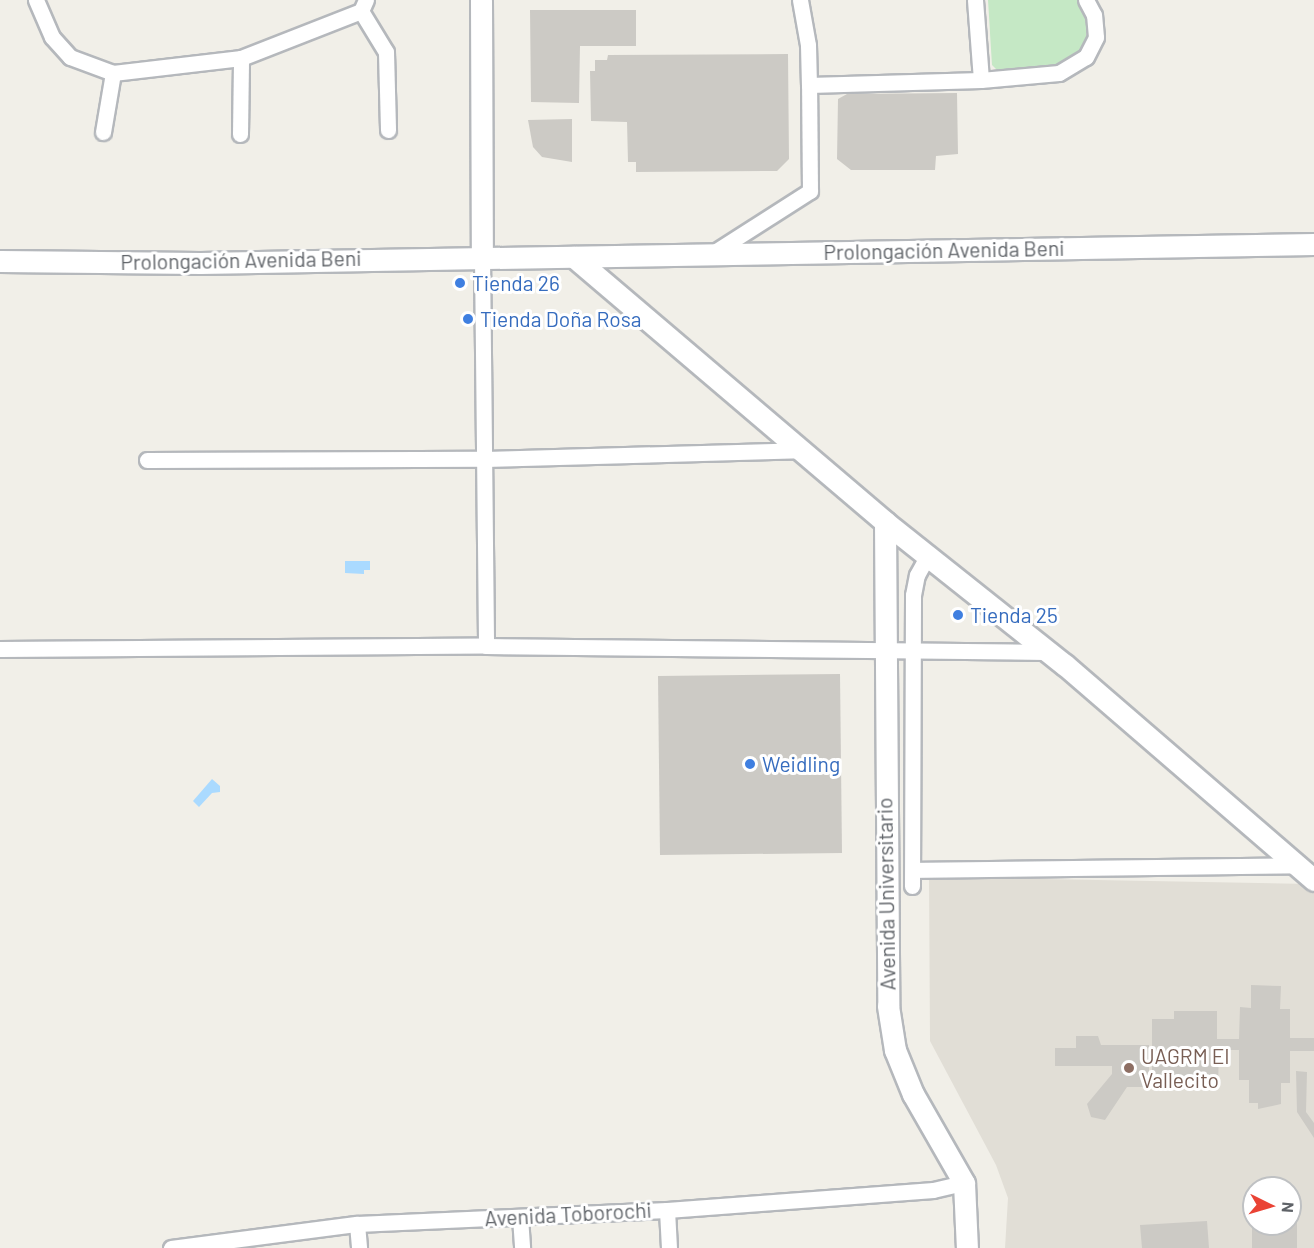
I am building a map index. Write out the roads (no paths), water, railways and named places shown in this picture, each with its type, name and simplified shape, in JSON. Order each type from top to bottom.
[{"type":"street","points":[[36,0],[52,37],[70,57],[113,73],[241,58],[364,5],[386,52],[388,130]]},
{"type":"street","points":[[481,0],[486,646]]},
{"type":"street","points":[[711,254],[810,191],[807,28],[800,0]]},
{"type":"street","points":[[975,0],[981,80]]},
{"type":"street","points":[[809,85],[981,80],[1046,75],[1078,64],[1096,37],[1094,15],[1086,0]]},
{"type":"street","points":[[240,134],[241,58]]},
{"type":"street","points":[[103,132],[113,73]]},
{"type":"street","name":"Prolongación Avenida Beni","points":[[0,261],[200,263],[482,256],[574,257],[1314,244]]},
{"type":"street","points":[[574,257],[885,522],[1045,652],[1314,880]]},
{"type":"street","points":[[147,460],[485,459],[800,450]]},
{"type":"street","name":"Avenida Universitario","points":[[885,522],[883,650],[885,959],[895,1050],[914,1094],[964,1183],[967,1248]]},
{"type":"street","points":[[912,886],[913,595],[928,555]]},
{"type":"street","points":[[0,649],[486,646],[1045,652]]},
{"type":"street","points":[[913,870],[1295,865]]},
{"type":"street","name":"Avenida Toborochi","points":[[171,1248],[196,1247],[234,1237],[357,1224],[667,1210],[933,1190],[964,1183]]},
{"type":"street","points":[[667,1210],[669,1248]]},
{"type":"street","points":[[520,1217],[522,1248]]},
{"type":"street","points":[[357,1224],[359,1248]]},
{"type":"water","points":[[345,561],[370,561],[370,570],[364,570],[364,574],[345,573]]},
{"type":"water","points":[[212,779],[220,786],[220,792],[212,793],[199,807],[193,801]]},
{"type":"place","name":"Tienda 26","points":[[460,283]]},
{"type":"place","name":"Tienda Doña Rosa","points":[[468,319]]},
{"type":"place","name":"Tienda 25","points":[[958,615]]},
{"type":"place","name":"Weidling","points":[[750,764]]},
{"type":"place","name":"UAGRM El Vallecito","points":[[1129,1068]]}]
